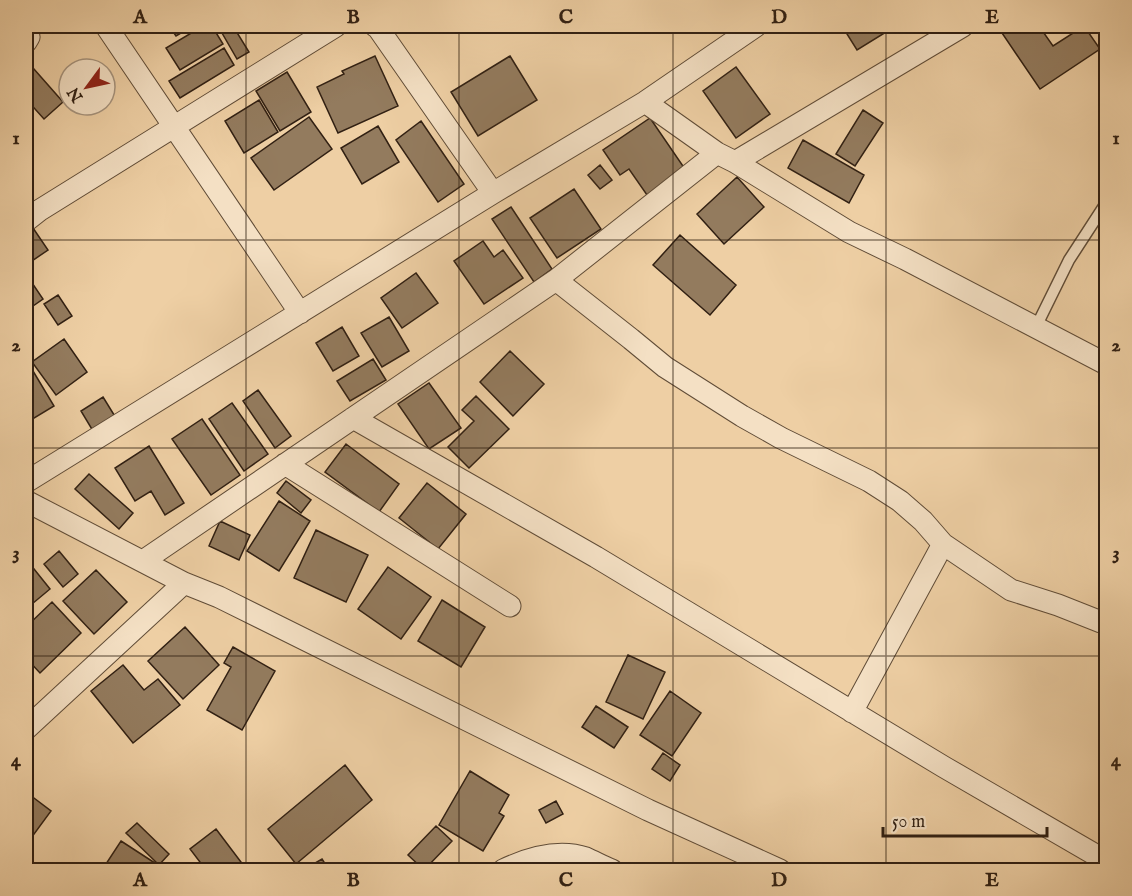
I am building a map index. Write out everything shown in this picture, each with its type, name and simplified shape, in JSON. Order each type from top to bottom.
[{"type":"street","points":[[106,26],[300,313]]},
{"type":"street","points":[[26,220],[336,26]]},
{"type":"street","points":[[375,26],[493,193]]},
{"type":"street","points":[[26,482],[493,193],[645,102],[756,26]]},
{"type":"street","points":[[144,561],[556,280],[726,158],[963,26]]},
{"type":"street","points":[[26,32],[29,37],[26,42]]},
{"type":"street","points":[[645,102],[726,158],[849,232],[1107,364]]},
{"type":"street","points":[[556,280],[665,368],[742,416],[876,486],[900,501],[943,543],[1011,590],[1101,622],[1107,622]]},
{"type":"street","points":[[353,418],[596,557],[944,767],[1107,861]]},
{"type":"street","points":[[285,464],[510,606]]},
{"type":"street","points":[[26,501],[184,583],[238,607],[648,810],[780,870]]},
{"type":"street","points":[[852,712],[943,543]]},
{"type":"street","points":[[26,729],[184,583]]},
{"type":"street","points":[[503,870],[539,857],[565,854],[585,858],[612,870]]},
{"type":"lane","points":[[1036,327],[1069,260],[1107,202]]},
{"type":"building","points":[[169,26],[193,26],[176,36]]},
{"type":"building","points":[[203,26],[212,26],[223,44],[180,70],[166,48]]},
{"type":"building","points":[[218,26],[233,26],[249,52],[237,59]]},
{"type":"building","points":[[842,26],[889,26],[891,29],[857,50]]},
{"type":"building","points":[[1013,26],[1039,26],[1053,46],[1084,26],[1100,49],[1040,89],[1002,33]]},
{"type":"building","points":[[224,48],[234,65],[180,98],[169,81]]},
{"type":"building","points":[[375,56],[398,106],[338,133],[317,87],[344,74],[342,71]]},
{"type":"building","points":[[510,56],[537,100],[478,136],[451,92]]},
{"type":"building","points":[[26,60],[57,95],[57,107],[44,119],[26,99]]},
{"type":"building","points":[[736,67],[770,114],[736,138],[703,91]]},
{"type":"building","points":[[287,72],[311,112],[280,131],[256,91]]},
{"type":"building","points":[[259,100],[278,132],[244,153],[225,121]]},
{"type":"building","points":[[863,110],[883,123],[855,166],[836,154]]},
{"type":"building","points":[[309,117],[332,149],[274,190],[251,158]]},
{"type":"building","points":[[650,118],[685,169],[647,195],[629,169],[620,175],[603,150]]},
{"type":"building","points":[[421,121],[464,184],[438,202],[396,140]]},
{"type":"building","points":[[378,126],[399,162],[362,184],[341,148]]},
{"type":"building","points":[[803,140],[864,175],[849,203],[788,168]]},
{"type":"building","points":[[600,165],[612,180],[600,189],[588,175]]},
{"type":"building","points":[[737,177],[764,207],[724,244],[697,214]]},
{"type":"building","points":[[574,189],[601,229],[557,258],[530,218]]},
{"type":"building","points":[[511,207],[552,269],[534,282],[492,219]]},
{"type":"building","points":[[33,228],[48,250],[26,265],[26,233]]},
{"type":"building","points":[[680,235],[736,285],[710,315],[653,265]]},
{"type":"building","points":[[483,241],[494,257],[503,250],[523,278],[484,304],[454,261]]},
{"type":"building","points":[[416,273],[438,303],[402,328],[381,298]]},
{"type":"building","points":[[26,274],[43,299],[33,306],[26,294]]},
{"type":"building","points":[[58,295],[72,316],[58,325],[44,304]]},
{"type":"building","points":[[389,317],[409,351],[382,367],[361,333]]},
{"type":"building","points":[[342,327],[359,356],[333,371],[316,343]]},
{"type":"building","points":[[64,339],[87,372],[56,395],[32,362]]},
{"type":"building","points":[[510,351],[544,384],[513,416],[480,382]]},
{"type":"building","points":[[373,359],[386,380],[350,401],[337,381]]},
{"type":"building","points":[[33,371],[54,406],[26,423],[26,376]]},
{"type":"building","points":[[429,383],[461,428],[429,449],[398,404]]},
{"type":"building","points":[[258,390],[291,436],[275,448],[243,401]]},
{"type":"building","points":[[476,396],[509,429],[469,468],[448,447],[474,421],[462,410]]},
{"type":"building","points":[[103,397],[116,418],[93,431],[81,411]]},
{"type":"building","points":[[232,403],[268,454],[244,471],[209,419]]},
{"type":"building","points":[[202,419],[240,475],[211,495],[172,439]]},
{"type":"building","points":[[346,444],[399,484],[379,512],[325,472]]},
{"type":"building","points":[[149,446],[184,503],[165,515],[151,491],[135,501],[115,468]]},
{"type":"building","points":[[89,474],[133,513],[119,529],[75,489]]},
{"type":"building","points":[[286,481],[311,500],[301,513],[277,493]]},
{"type":"building","points":[[427,483],[466,514],[438,549],[399,518]]},
{"type":"building","points":[[279,501],[310,521],[279,571],[247,551]]},
{"type":"building","points":[[220,521],[250,535],[239,560],[209,546]]},
{"type":"building","points":[[316,530],[368,555],[346,602],[294,578]]},
{"type":"building","points":[[59,551],[78,574],[63,587],[44,564]]},
{"type":"building","points":[[26,559],[50,589],[26,609]]},
{"type":"building","points":[[388,567],[431,597],[401,639],[358,609]]},
{"type":"building","points":[[96,570],[127,602],[94,634],[63,601]]},
{"type":"building","points":[[442,600],[485,627],[461,667],[418,641]]},
{"type":"building","points":[[52,602],[81,633],[40,673],[26,658],[26,627]]},
{"type":"building","points":[[185,627],[219,665],[183,699],[148,661]]},
{"type":"building","points":[[233,647],[275,671],[242,730],[207,710],[231,667],[224,663]]},
{"type":"building","points":[[628,655],[665,672],[643,719],[606,702]]},
{"type":"building","points":[[123,665],[144,690],[158,679],[180,705],[133,743],[91,691]]},
{"type":"building","points":[[670,691],[701,713],[672,756],[640,735]]},
{"type":"building","points":[[596,706],[628,727],[614,748],[582,727]]},
{"type":"building","points":[[663,753],[680,765],[670,781],[652,769]]},
{"type":"building","points":[[345,765],[372,800],[296,864],[268,829]]},
{"type":"building","points":[[470,771],[509,795],[499,813],[504,816],[483,851],[439,825]]},
{"type":"building","points":[[26,792],[51,811],[26,845]]},
{"type":"building","points":[[556,801],[563,814],[546,823],[539,810]]},
{"type":"building","points":[[137,823],[169,854],[159,865],[126,833]]},
{"type":"building","points":[[436,826],[452,841],[424,870],[408,855]]},
{"type":"building","points":[[216,829],[247,870],[206,870],[190,849]]},
{"type":"building","points":[[121,841],[158,865],[154,870],[102,870]]},
{"type":"building","points":[[322,859],[329,870],[303,870]]}]
